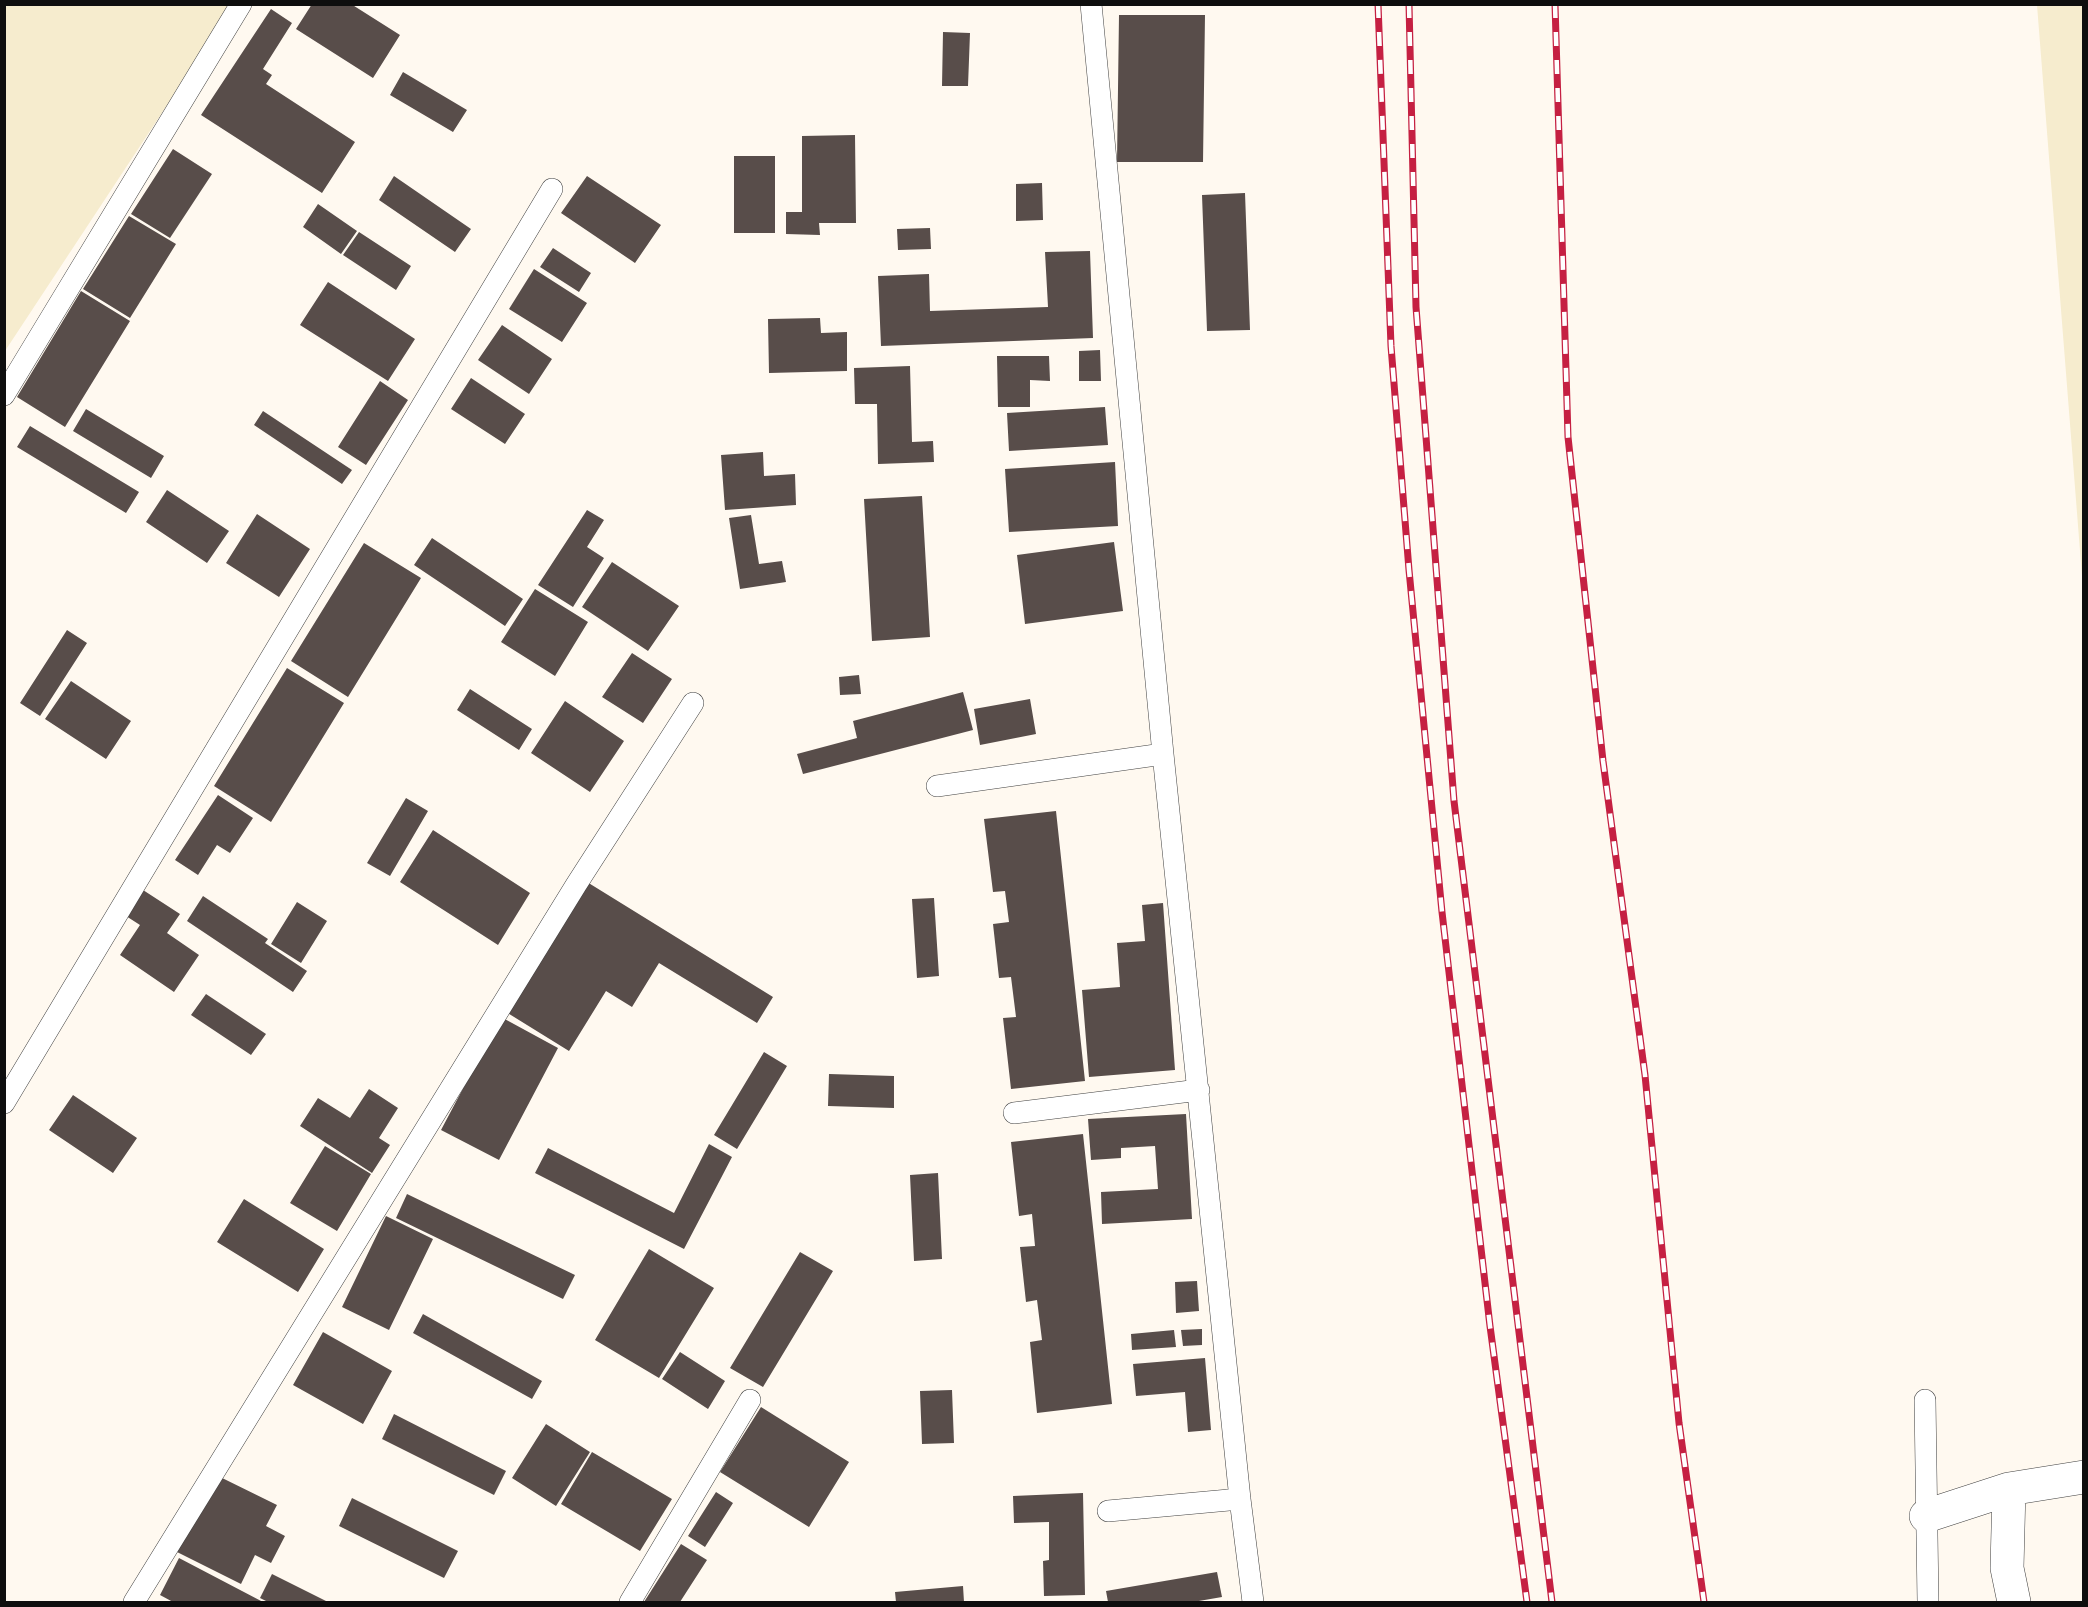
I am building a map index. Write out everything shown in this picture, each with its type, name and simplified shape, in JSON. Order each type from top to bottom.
[{"type":"street","points":[[1926,1516],[2009,1489],[2084,1477]]},
{"type":"street","points":[[2009,1489],[2007,1568],[2014,1602]]},
{"type":"lane","points":[[4,395],[241,4]]},
{"type":"lane","points":[[1091,4],[1163,754],[1240,1499],[1253,1602]]},
{"type":"lane","points":[[4,1102],[552,189]]},
{"type":"lane","points":[[134,1602],[576,885],[693,703]]},
{"type":"lane","points":[[937,786],[1163,754]]},
{"type":"lane","points":[[1014,1113],[1199,1090]]},
{"type":"lane","points":[[630,1602],[750,1400]]},
{"type":"lane","points":[[1924,1400],[1928,1602]]},
{"type":"lane","points":[[1108,1511],[1240,1499]]},
{"type":"shaded area","points":[[5,5],[233,5],[5,351]]},
{"type":"shaded area","points":[[2037,5],[2083,5],[2083,589]]},
{"type":"building","points":[[312,4],[351,4],[400,35],[373,78],[296,29]]},
{"type":"building","points":[[271,9],[292,23],[263,69],[272,75],[266,84],[355,142],[322,193],[201,115]]},
{"type":"building","points":[[1119,15],[1205,15],[1203,162],[1117,162]]},
{"type":"building","points":[[943,32],[970,33],[968,86],[942,86]]},
{"type":"building","points":[[403,72],[467,110],[453,132],[390,95]]},
{"type":"building","points":[[855,135],[856,223],[819,223],[820,235],[786,234],[786,212],[802,212],[802,136]]},
{"type":"building","points":[[173,149],[212,174],[170,238],[131,214]]},
{"type":"building","points":[[734,156],[775,156],[775,233],[734,233]]},
{"type":"building","points":[[394,176],[471,229],[455,252],[379,200]]},
{"type":"building","points":[[587,176],[661,225],[635,263],[561,213]]},
{"type":"building","points":[[1042,183],[1043,220],[1016,221],[1016,184]]},
{"type":"building","points":[[1245,193],[1250,330],[1207,331],[1202,195]]},
{"type":"building","points":[[318,204],[357,231],[341,254],[303,227]]},
{"type":"building","points":[[129,216],[176,244],[130,318],[83,289]]},
{"type":"building","points":[[930,228],[931,249],[898,250],[897,229]]},
{"type":"building","points":[[359,232],[411,266],[396,290],[343,255]]},
{"type":"building","points":[[553,248],[591,273],[579,292],[540,267]]},
{"type":"building","points":[[1090,251],[1093,338],[881,346],[878,276],[929,274],[930,311],[1048,307],[1045,252]]},
{"type":"building","points":[[534,269],[587,303],[562,342],[509,309]]},
{"type":"building","points":[[328,282],[415,339],[388,381],[300,325]]},
{"type":"building","points":[[81,291],[130,321],[65,427],[17,397]]},
{"type":"building","points":[[820,318],[821,333],[847,332],[847,371],[769,373],[768,319]]},
{"type":"building","points":[[502,325],[552,359],[529,394],[478,360]]},
{"type":"building","points":[[1100,350],[1101,381],[1079,381],[1079,351]]},
{"type":"building","points":[[997,356],[1049,356],[1050,381],[1030,380],[1030,407],[998,407]]},
{"type":"building","points":[[910,366],[912,442],[933,441],[934,462],[878,464],[877,404],[855,404],[854,368]]},
{"type":"building","points":[[471,378],[525,414],[505,444],[451,409]]},
{"type":"building","points":[[380,381],[408,400],[366,465],[338,447]]},
{"type":"building","points":[[1105,407],[1108,445],[1009,451],[1007,413]]},
{"type":"building","points":[[86,409],[164,456],[151,478],[73,431]]},
{"type":"building","points":[[263,411],[352,470],[342,484],[254,425]]},
{"type":"building","points":[[30,426],[139,492],[126,513],[17,447]]},
{"type":"building","points":[[763,452],[764,476],[795,474],[796,505],[725,510],[721,455]]},
{"type":"building","points":[[1115,462],[1118,526],[1009,532],[1005,469]]},
{"type":"building","points":[[167,490],[229,531],[207,563],[146,522]]},
{"type":"building","points":[[922,496],[930,637],[872,641],[864,499]]},
{"type":"building","points":[[587,510],[604,520],[587,547],[604,558],[573,607],[538,585]]},
{"type":"building","points":[[257,514],[310,549],[279,597],[226,563]]},
{"type":"building","points":[[751,515],[759,564],[782,561],[786,582],[740,589],[729,518]]},
{"type":"building","points":[[432,538],[523,599],[505,626],[414,565]]},
{"type":"building","points":[[1114,542],[1123,611],[1025,624],[1017,555]]},
{"type":"building","points":[[364,543],[421,578],[348,697],[291,661]]},
{"type":"building","points":[[612,562],[679,606],[648,651],[582,607]]},
{"type":"building","points":[[535,589],[588,622],[555,676],[501,642]]},
{"type":"building","points":[[67,630],[87,643],[40,716],[20,703]]},
{"type":"building","points":[[632,653],[672,679],[643,723],[602,697]]},
{"type":"building","points":[[287,668],[344,703],[271,822],[214,786]]},
{"type":"building","points":[[859,675],[861,694],[840,695],[839,677]]},
{"type":"building","points":[[71,681],[131,721],[106,759],[45,719]]},
{"type":"building","points":[[470,689],[532,729],[519,750],[457,710]]},
{"type":"building","points":[[963,692],[973,730],[803,774],[797,754],[857,738],[853,721]]},
{"type":"building","points":[[1030,699],[1036,734],[980,745],[974,709]]},
{"type":"building","points":[[565,701],[624,741],[590,792],[531,753]]},
{"type":"building","points":[[218,795],[253,818],[230,853],[217,845],[198,875],[175,860]]},
{"type":"building","points":[[406,798],[428,811],[390,876],[367,863]]},
{"type":"building","points":[[1056,811],[1085,1081],[1011,1089],[1003,1018],[1016,1017],[1011,977],[999,978],[993,924],[1009,922],[1005,891],[993,892],[984,819]]},
{"type":"building","points":[[433,830],[530,893],[498,945],[400,882]]},
{"type":"building","points":[[587,882],[773,997],[757,1023],[659,963],[632,1007],[606,991],[569,1051],[506,1012]]},
{"type":"building","points":[[143,890],[180,914],[167,933],[199,955],[174,992],[120,955],[140,925],[126,916]]},
{"type":"building","points":[[203,896],[268,939],[265,943],[307,971],[293,992],[187,921]]},
{"type":"building","points":[[934,898],[939,976],[917,978],[912,899]]},
{"type":"building","points":[[297,902],[327,921],[301,963],[271,944]]},
{"type":"building","points":[[1163,903],[1175,1070],[1089,1077],[1082,990],[1120,987],[1117,943],[1145,941],[1142,905]]},
{"type":"building","points":[[206,994],[266,1034],[251,1055],[191,1015]]},
{"type":"building","points":[[501,1017],[558,1048],[499,1160],[441,1130]]},
{"type":"building","points":[[764,1052],[787,1066],[737,1149],[714,1135]]},
{"type":"building","points":[[829,1074],[894,1076],[894,1108],[828,1106]]},
{"type":"building","points":[[369,1089],[398,1108],[379,1138],[390,1145],[372,1173],[300,1126],[318,1098],[350,1118]]},
{"type":"building","points":[[73,1095],[137,1138],[113,1173],[49,1130]]},
{"type":"building","points":[[1186,1114],[1192,1219],[1102,1224],[1101,1192],[1158,1189],[1155,1146],[1121,1148],[1121,1158],[1091,1160],[1088,1119]]},
{"type":"building","points":[[1083,1134],[1112,1404],[1037,1413],[1030,1342],[1042,1340],[1037,1300],[1026,1302],[1020,1247],[1035,1246],[1032,1214],[1019,1216],[1011,1142]]},
{"type":"building","points":[[709,1144],[732,1157],[684,1249],[535,1173],[548,1148],[674,1213]]},
{"type":"building","points":[[325,1146],[371,1174],[337,1231],[290,1203]]},
{"type":"building","points":[[938,1173],[942,1259],[914,1261],[910,1175]]},
{"type":"building","points":[[407,1194],[575,1275],[563,1299],[396,1218]]},
{"type":"building","points":[[244,1199],[324,1249],[298,1292],[217,1242]]},
{"type":"building","points":[[386,1216],[433,1239],[389,1330],[342,1307]]},
{"type":"building","points":[[649,1249],[714,1288],[659,1378],[595,1340]]},
{"type":"building","points":[[800,1252],[833,1271],[763,1387],[730,1368]]},
{"type":"building","points":[[1197,1281],[1199,1311],[1176,1313],[1175,1282]]},
{"type":"building","points":[[423,1314],[542,1381],[532,1399],[413,1333]]},
{"type":"building","points":[[1202,1329],[1202,1345],[1183,1346],[1181,1330]]},
{"type":"building","points":[[1174,1330],[1176,1347],[1132,1350],[1131,1334]]},
{"type":"building","points":[[323,1332],[392,1371],[363,1424],[293,1385]]},
{"type":"building","points":[[680,1352],[725,1381],[708,1409],[662,1379]]},
{"type":"building","points":[[1205,1358],[1211,1430],[1188,1432],[1185,1392],[1136,1396],[1133,1364]]},
{"type":"building","points":[[952,1390],[954,1443],[922,1444],[920,1391]]},
{"type":"building","points":[[761,1407],[849,1462],[809,1527],[720,1472]]},
{"type":"building","points":[[394,1414],[506,1471],[494,1495],[382,1439]]},
{"type":"building","points":[[546,1424],[590,1452],[556,1506],[512,1478]]},
{"type":"building","points":[[592,1452],[672,1499],[640,1551],[561,1504]]},
{"type":"building","points":[[214,1474],[277,1505],[266,1526],[285,1536],[271,1563],[255,1555],[241,1584],[175,1551]]},
{"type":"building","points":[[716,1492],[733,1503],[705,1547],[688,1536]]},
{"type":"building","points":[[1083,1493],[1085,1595],[1044,1596],[1043,1561],[1049,1560],[1049,1522],[1014,1523],[1013,1496]]},
{"type":"building","points":[[352,1498],[458,1551],[444,1578],[339,1526]]},
{"type":"building","points":[[681,1544],[707,1560],[680,1602],[644,1602]]},
{"type":"building","points":[[179,1558],[263,1602],[173,1602],[160,1595]]},
{"type":"building","points":[[1217,1572],[1222,1597],[1193,1602],[1108,1602],[1106,1591]]},
{"type":"building","points":[[272,1574],[328,1602],[268,1602],[260,1598]]},
{"type":"building","points":[[963,1586],[964,1602],[896,1602],[895,1592]]},
{"type":"railway","points":[[1378,4],[1391,346],[1409,570],[1442,912],[1490,1326],[1527,1602]]},
{"type":"railway","points":[[1409,4],[1416,307],[1454,801],[1552,1602]]},
{"type":"railway","points":[[1555,4],[1568,437],[1603,761],[1645,1075],[1679,1423],[1704,1602]]}]
